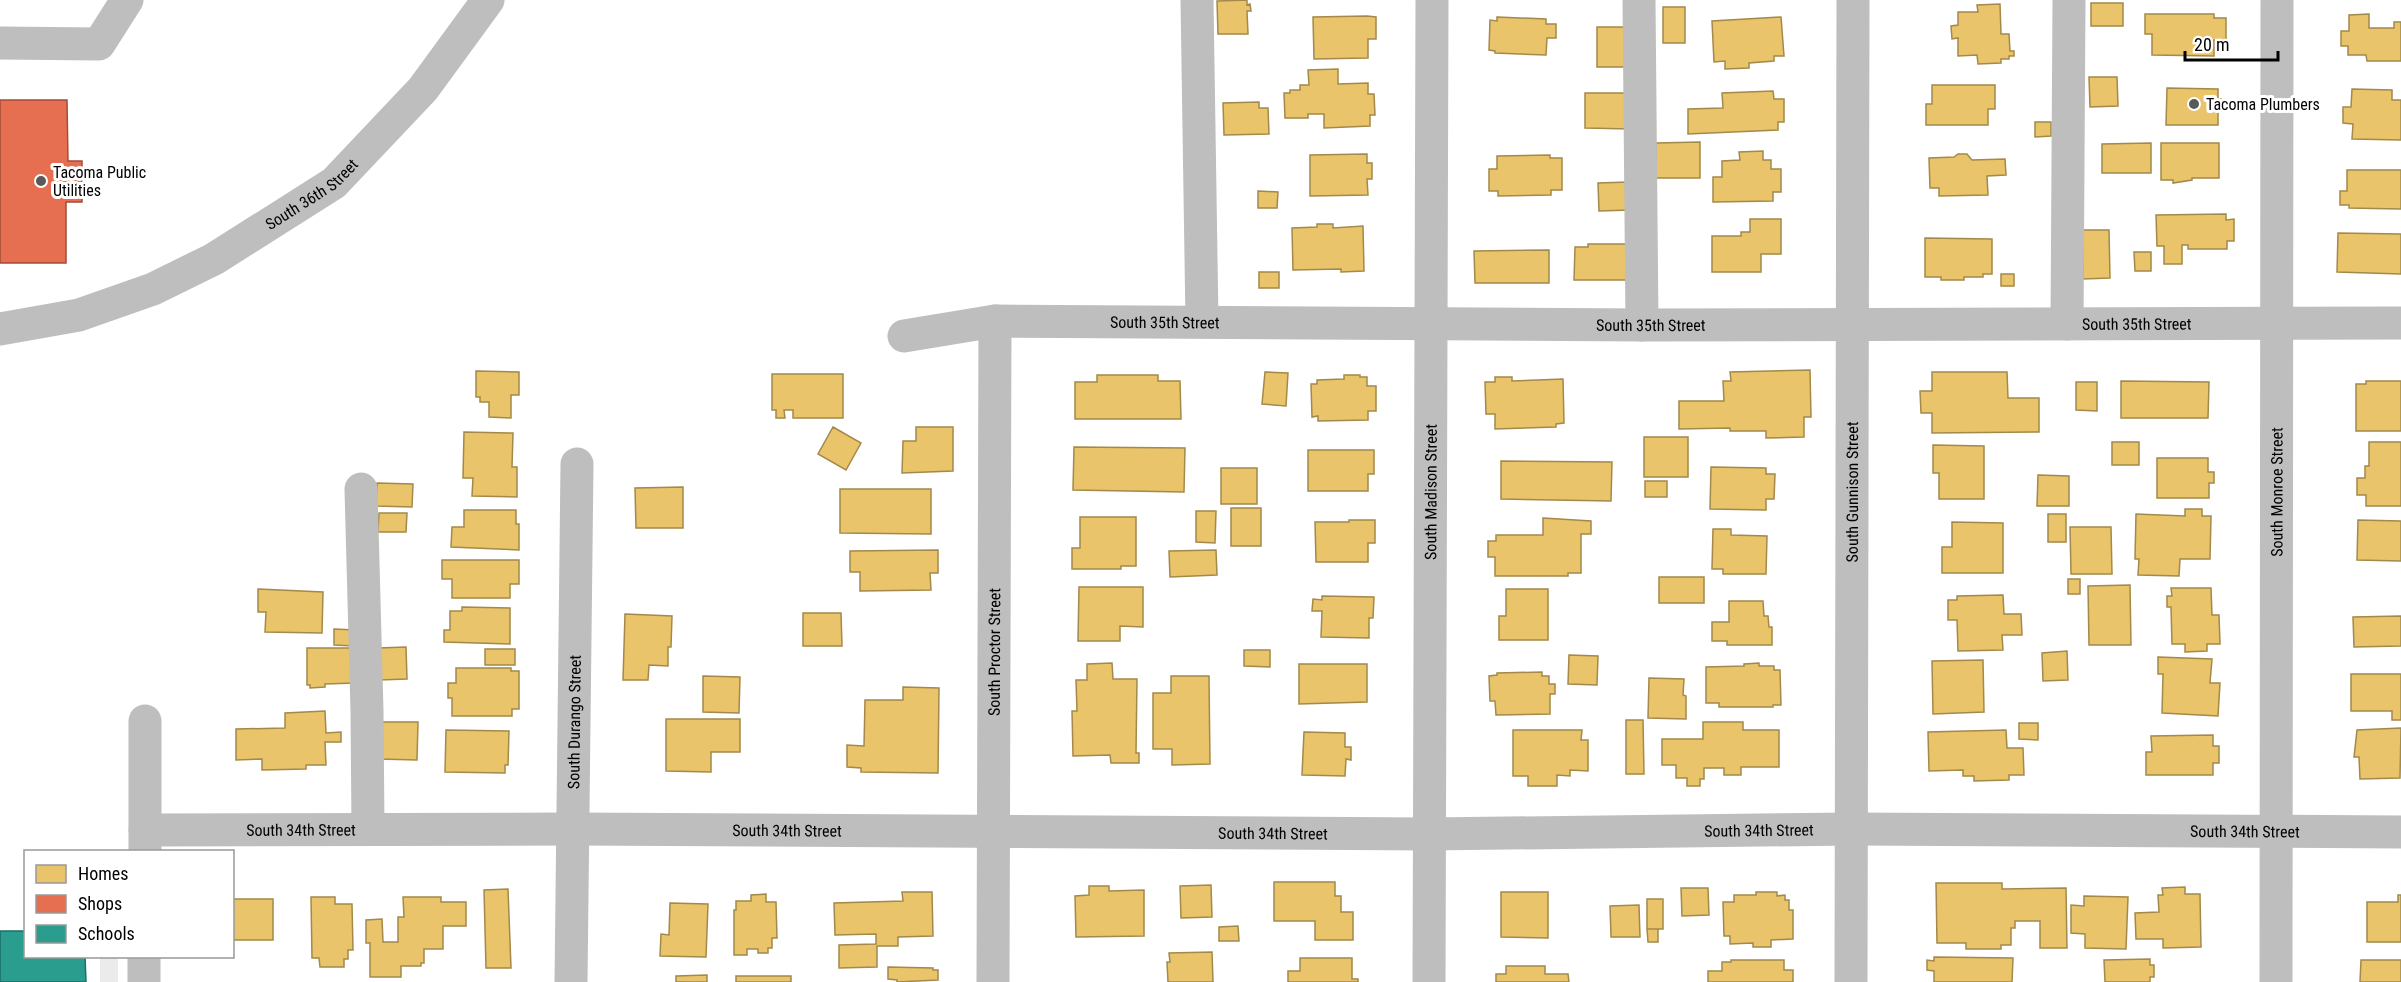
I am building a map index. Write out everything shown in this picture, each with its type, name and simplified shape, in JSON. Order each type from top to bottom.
[{"type":"street","points":[[0,43],[99,44],[127,0]]},
{"type":"street","name":"South 36th Street","points":[[0,329],[78,315],[153,289],[214,259],[334,183],[423,89],[488,0]]},
{"type":"street","points":[[1197,0],[1202,322]]},
{"type":"street","name":"South Madison Street","points":[[1430,982],[1432,0]]},
{"type":"street","points":[[1639,0],[1642,325]]},
{"type":"street","name":"South Gunnison Street","points":[[1851,982],[1853,0]]},
{"type":"street","points":[[2067,324],[2069,0]]},
{"type":"street","name":"South Monroe Street","points":[[2276,982],[2277,0]]},
{"type":"street","name":"South 35th Street","points":[[904,336],[995,321],[1642,325],[2401,323]]},
{"type":"street","name":"South Proctor Street","points":[[993,982],[995,321]]},
{"type":"street","name":"South Durango Street","points":[[571,982],[577,464]]},
{"type":"street","points":[[361,489],[368,829]]},
{"type":"street","points":[[145,841],[146,721]]},
{"type":"street","name":"South 34th Street","points":[[145,841],[368,829],[994,830],[1429,834],[1852,829],[2401,832]]},
{"type":"street","points":[[144,958],[144,982]]},
{"type":"shaded area","points":[[100,958],[118,958],[118,982],[100,982]]},
{"type":"building: Homes","points":[[1247,0],[1251,11],[1247,11],[1248,34],[1218,34],[1217,1]]},
{"type":"building: Homes","points":[[2091,3],[2123,3],[2123,26],[2091,26]]},
{"type":"building: Homes","points":[[2000,4],[2001,34],[2009,34],[2010,51],[2014,51],[2014,56],[2001,59],[2001,63],[1978,64],[1977,55],[1958,56],[1958,38],[1952,39],[1951,26],[1958,25],[1958,12],[1978,12],[1977,5]]},
{"type":"building: Homes","points":[[1663,7],[1685,7],[1685,43],[1663,43]]},
{"type":"building: Homes","points":[[2145,14],[2214,14],[2214,18],[2226,18],[2226,40],[2214,40],[2214,56],[2152,55],[2152,34],[2145,34]]},
{"type":"building: Homes","points":[[2369,14],[2369,28],[2394,28],[2394,22],[2401,22],[2401,61],[2367,61],[2366,55],[2348,55],[2348,46],[2341,46],[2341,31],[2349,31],[2349,15]]},
{"type":"building: Homes","points":[[1313,17],[1376,17],[1376,39],[1368,39],[1368,58],[1314,59]]},
{"type":"building: Homes","points":[[1497,17],[1546,19],[1546,24],[1556,24],[1556,38],[1547,38],[1546,55],[1495,53],[1489,50],[1490,20],[1497,21]]},
{"type":"building: Homes","points":[[1781,17],[1784,56],[1774,56],[1774,61],[1749,63],[1749,68],[1725,69],[1725,61],[1714,62],[1712,21]]},
{"type":"building: Homes","points":[[1597,27],[1629,27],[1629,67],[1597,67]]},
{"type":"building: Homes","points":[[1338,69],[1338,84],[1368,83],[1368,94],[1374,94],[1375,115],[1370,115],[1370,126],[1324,128],[1324,114],[1308,114],[1308,118],[1285,118],[1284,93],[1290,93],[1290,90],[1300,90],[1300,85],[1309,85],[1308,70]]},
{"type":"building: Homes","points":[[2089,77],[2117,77],[2118,106],[2090,107]]},
{"type":"building: Homes","points":[[1932,85],[1995,85],[1995,109],[1988,109],[1988,125],[1926,125],[1926,104],[1932,104]]},
{"type":"building: Homes","name":"Tacoma Plumbers","points":[[2167,88],[2218,89],[2221,109],[2218,109],[2218,125],[2166,125]]},
{"type":"building: Homes","points":[[2352,89],[2392,90],[2392,100],[2401,100],[2401,140],[2352,139],[2353,124],[2343,123],[2343,107],[2351,107]]},
{"type":"building: Homes","points":[[1773,91],[1774,99],[1784,99],[1784,122],[1778,122],[1778,130],[1688,134],[1688,109],[1723,108],[1722,93]]},
{"type":"building: Homes","points":[[1585,93],[1631,93],[1631,129],[1585,128]]},
{"type":"building: Homes","points":[[1259,102],[1259,108],[1268,108],[1269,134],[1224,135],[1223,103]]},
{"type":"building: Homes","points":[[2035,122],[2051,122],[2051,136],[2035,137]]},
{"type":"building: Homes","points":[[1700,142],[1700,178],[1656,178],[1656,143]]},
{"type":"building: Homes","points":[[2151,143],[2151,173],[2102,173],[2102,144]]},
{"type":"building: Homes","points":[[2161,143],[2219,143],[2219,178],[2192,178],[2192,180],[2173,183],[2173,180],[2161,180]]},
{"type":"building: Homes","points":[[1763,151],[1763,160],[1771,160],[1771,169],[1781,169],[1781,192],[1773,192],[1773,201],[1713,202],[1713,177],[1722,177],[1722,161],[1740,160],[1739,152]]},
{"type":"building: Homes","points":[[1367,154],[1367,163],[1372,163],[1372,179],[1367,179],[1368,195],[1310,196],[1310,155]]},
{"type":"building: Homes","points":[[1958,154],[1967,154],[1972,160],[2005,159],[2006,175],[1987,176],[1988,195],[1939,196],[1939,188],[1930,188],[1929,158],[1954,157]]},
{"type":"building: Homes","points":[[1550,155],[1550,158],[1562,158],[1562,190],[1551,190],[1551,195],[1498,196],[1498,191],[1489,191],[1489,169],[1497,169],[1497,156]]},
{"type":"building: Homes","points":[[2347,170],[2401,170],[2401,209],[2349,208],[2349,205],[2340,205],[2340,191],[2347,191]]},
{"type":"building: Homes","points":[[1629,182],[1630,210],[1599,211],[1598,183]]},
{"type":"building: Homes","points":[[1258,191],[1278,192],[1277,208],[1258,208]]},
{"type":"building: Homes","points":[[2226,214],[2226,220],[2234,219],[2234,241],[2227,241],[2227,249],[2188,249],[2188,245],[2182,245],[2182,264],[2164,264],[2164,246],[2157,246],[2156,215]]},
{"type":"building: Homes","points":[[1750,219],[1781,219],[1781,254],[1761,254],[1761,272],[1712,272],[1712,236],[1741,236],[1741,232],[1750,232]]},
{"type":"building: Homes","points":[[1317,224],[1333,224],[1333,228],[1363,226],[1364,271],[1293,270],[1292,228],[1317,227]]},
{"type":"building: Homes","points":[[2083,230],[2109,230],[2110,278],[2083,279]]},
{"type":"building: Homes","points":[[2338,233],[2401,234],[2401,274],[2337,272]]},
{"type":"building: Homes","points":[[1925,238],[1992,239],[1992,274],[1983,274],[1983,277],[1964,277],[1964,280],[1925,277]]},
{"type":"building: Homes","points":[[1588,244],[1631,244],[1631,280],[1574,280],[1575,247],[1588,247]]},
{"type":"building: Homes","points":[[1549,250],[1549,283],[1475,283],[1474,251]]},
{"type":"building: Homes","points":[[2134,252],[2151,252],[2151,271],[2135,271]]},
{"type":"building: Homes","points":[[1259,272],[1279,272],[1279,288],[1259,288]]},
{"type":"building: Homes","points":[[2001,274],[2014,274],[2014,286],[2001,286]]},
{"type":"building: Homes","points":[[1810,370],[1811,417],[1804,417],[1804,437],[1766,438],[1766,431],[1730,431],[1730,428],[1679,429],[1679,401],[1724,401],[1723,381],[1731,381],[1730,372]]},
{"type":"building: Homes","points":[[476,371],[519,372],[519,395],[511,395],[511,418],[489,417],[489,402],[480,402],[480,397],[476,397]]},
{"type":"building: Homes","points":[[1265,372],[1288,373],[1286,406],[1262,404]]},
{"type":"building: Homes","points":[[1932,372],[2007,372],[2008,398],[2039,398],[2039,432],[1932,433],[1932,413],[1921,413],[1920,391],[1932,391]]},
{"type":"building: Homes","points":[[772,374],[843,374],[843,418],[793,418],[793,410],[784,410],[785,418],[776,418],[776,410],[772,410]]},
{"type":"building: Homes","points":[[1097,375],[1158,375],[1158,381],[1180,381],[1181,419],[1075,419],[1075,382],[1097,382]]},
{"type":"building: Homes","points":[[1344,375],[1367,377],[1367,386],[1376,386],[1376,411],[1368,411],[1368,420],[1318,421],[1318,416],[1312,417],[1311,384],[1317,384],[1317,380],[1344,379]]},
{"type":"building: Homes","points":[[1495,377],[1512,377],[1512,381],[1563,379],[1564,423],[1556,424],[1556,427],[1495,429],[1495,414],[1486,414],[1485,382],[1495,382]]},
{"type":"building: Homes","points":[[2121,381],[2209,382],[2208,418],[2121,418]]},
{"type":"building: Homes","points":[[2366,381],[2401,381],[2401,431],[2356,431],[2356,384],[2366,384]]},
{"type":"building: Homes","points":[[2076,382],[2097,382],[2097,411],[2076,410]]},
{"type":"building: Homes","points":[[833,427],[861,443],[846,470],[818,454]]},
{"type":"building: Homes","points":[[916,427],[953,427],[953,471],[902,473],[903,441],[916,441]]},
{"type":"building: Homes","points":[[464,432],[513,433],[512,467],[517,467],[517,497],[472,496],[473,478],[463,478]]},
{"type":"building: Homes","points":[[1644,437],[1688,437],[1688,477],[1644,477]]},
{"type":"building: Homes","points":[[2112,442],[2139,442],[2139,465],[2112,465]]},
{"type":"building: Homes","points":[[2369,442],[2401,442],[2401,506],[2366,506],[2366,495],[2357,495],[2357,478],[2365,478],[2365,466],[2369,466]]},
{"type":"building: Homes","points":[[1933,445],[1984,446],[1984,499],[1939,499],[1939,473],[1933,473]]},
{"type":"building: Homes","points":[[1074,447],[1185,448],[1184,492],[1073,490]]},
{"type":"building: Homes","points":[[1308,450],[1374,450],[1374,474],[1368,474],[1368,491],[1308,491]]},
{"type":"building: Homes","points":[[2157,458],[2208,458],[2208,472],[2214,472],[2214,483],[2209,483],[2209,498],[2157,498]]},
{"type":"building: Homes","points":[[1501,461],[1612,462],[1611,501],[1501,499]]},
{"type":"building: Homes","points":[[1711,467],[1766,468],[1766,474],[1775,474],[1774,499],[1766,499],[1766,510],[1710,509]]},
{"type":"building: Homes","points":[[1221,468],[1257,468],[1257,504],[1221,504]]},
{"type":"building: Homes","points":[[2038,475],[2069,476],[2069,506],[2037,506]]},
{"type":"building: Homes","points":[[1645,481],[1667,481],[1667,497],[1645,497]]},
{"type":"building: Homes","points":[[377,483],[413,484],[412,507],[376,506]]},
{"type":"building: Homes","points":[[683,487],[683,528],[636,528],[635,488]]},
{"type":"building: Homes","points":[[840,489],[931,489],[931,534],[840,533]]},
{"type":"building: Homes","points":[[1231,508],[1261,508],[1261,546],[1231,546]]},
{"type":"building: Homes","points":[[2185,509],[2202,509],[2202,516],[2211,516],[2210,559],[2180,559],[2179,576],[2138,575],[2139,559],[2135,559],[2136,514],[2185,516]]},
{"type":"building: Homes","points":[[464,510],[516,510],[516,524],[519,524],[519,550],[451,547],[452,527],[464,527]]},
{"type":"building: Homes","points":[[1196,511],[1216,511],[1215,543],[1196,542]]},
{"type":"building: Homes","points":[[379,513],[407,513],[406,532],[378,532]]},
{"type":"building: Homes","points":[[2048,514],[2066,514],[2066,542],[2048,542]]},
{"type":"building: Homes","points":[[1080,517],[1136,517],[1136,566],[1121,566],[1121,569],[1072,569],[1072,548],[1080,548]]},
{"type":"building: Homes","points":[[1543,518],[1591,521],[1591,534],[1581,534],[1581,573],[1568,573],[1568,576],[1495,576],[1495,557],[1488,557],[1488,541],[1496,541],[1496,535],[1543,535]]},
{"type":"building: Homes","points":[[1349,520],[1375,520],[1375,543],[1368,543],[1368,562],[1316,562],[1315,522],[1349,522]]},
{"type":"building: Homes","points":[[2358,520],[2401,521],[2401,561],[2357,560]]},
{"type":"building: Homes","points":[[1952,522],[2003,523],[2003,573],[1942,573],[1942,547],[1952,547]]},
{"type":"building: Homes","points":[[2070,527],[2111,527],[2112,574],[2071,574]]},
{"type":"building: Homes","points":[[1713,529],[1731,529],[1731,535],[1767,536],[1766,574],[1723,574],[1723,569],[1712,569]]},
{"type":"building: Homes","points":[[938,550],[938,573],[930,573],[931,590],[860,591],[860,572],[850,572],[850,551]]},
{"type":"building: Homes","points":[[1216,550],[1217,575],[1170,577],[1169,551]]},
{"type":"building: Homes","points":[[442,560],[519,560],[519,584],[510,584],[510,598],[452,598],[452,579],[442,579]]},
{"type":"building: Homes","points":[[1659,577],[1704,577],[1704,603],[1659,603]]},
{"type":"building: Homes","points":[[2068,579],[2080,579],[2080,594],[2068,594]]},
{"type":"building: Homes","points":[[2130,585],[2131,645],[2089,645],[2088,586]]},
{"type":"building: Homes","points":[[1079,587],[1143,587],[1143,627],[1120,626],[1120,641],[1078,641]]},
{"type":"building: Homes","points":[[2171,588],[2211,588],[2212,615],[2219,615],[2220,644],[2207,644],[2207,651],[2185,652],[2185,644],[2172,644],[2171,607],[2167,607],[2167,596],[2172,596]]},
{"type":"building: Homes","points":[[258,589],[323,592],[322,633],[265,632],[266,612],[258,612]]},
{"type":"building: Homes","points":[[1506,589],[1548,589],[1548,640],[1499,640],[1499,616],[1506,616]]},
{"type":"building: Homes","points":[[2003,595],[2004,614],[2021,614],[2022,635],[2002,635],[2003,650],[1958,651],[1957,620],[1948,620],[1948,600],[1957,600],[1957,596]]},
{"type":"building: Homes","points":[[1322,596],[1374,597],[1373,618],[1369,618],[1369,638],[1321,637],[1322,611],[1312,611],[1313,599],[1322,600]]},
{"type":"building: Homes","points":[[1729,601],[1763,601],[1764,616],[1768,616],[1769,627],[1772,627],[1772,645],[1727,645],[1727,641],[1712,641],[1712,622],[1729,622]]},
{"type":"building: Homes","points":[[462,607],[510,608],[510,644],[444,642],[444,630],[450,630],[450,611],[462,611]]},
{"type":"building: Homes","points":[[803,613],[841,613],[842,646],[803,646]]},
{"type":"building: Homes","points":[[625,614],[672,616],[668,666],[649,665],[648,680],[623,680]]},
{"type":"building: Homes","points":[[2401,616],[2401,646],[2354,647],[2353,617]]},
{"type":"building: Homes","points":[[334,629],[355,630],[354,646],[334,645]]},
{"type":"building: Homes","points":[[406,647],[407,679],[379,680],[378,648]]},
{"type":"building: Homes","points":[[307,648],[355,648],[355,683],[325,684],[325,687],[310,688],[310,685],[307,685]]},
{"type":"building: Homes","points":[[485,649],[515,649],[515,665],[485,665]]},
{"type":"building: Homes","points":[[1244,650],[1270,650],[1270,667],[1244,666]]},
{"type":"building: Homes","points":[[2067,651],[2068,680],[2043,681],[2042,653]]},
{"type":"building: Homes","points":[[1569,655],[1598,656],[1597,685],[1568,684]]},
{"type":"building: Homes","points":[[2158,657],[2212,659],[2210,683],[2220,683],[2218,716],[2162,713],[2163,674],[2158,674]]},
{"type":"building: Homes","points":[[1983,660],[1984,712],[1933,714],[1932,661]]},
{"type":"building: Homes","points":[[1112,663],[1113,679],[1137,679],[1136,753],[1139,753],[1139,763],[1111,763],[1110,755],[1073,756],[1072,711],[1077,711],[1076,680],[1087,680],[1087,664]]},
{"type":"building: Homes","points":[[1759,663],[1759,666],[1774,666],[1774,670],[1780,670],[1781,705],[1719,707],[1719,703],[1706,703],[1706,667],[1744,666],[1744,664]]},
{"type":"building: Homes","points":[[1299,664],[1367,664],[1367,702],[1299,704]]},
{"type":"building: Homes","points":[[456,668],[511,668],[511,671],[519,671],[519,709],[512,709],[512,716],[452,716],[452,698],[448,698],[448,683],[456,683]]},
{"type":"building: Homes","points":[[1542,672],[1542,676],[1549,676],[1549,684],[1555,684],[1555,694],[1550,694],[1550,714],[1496,715],[1495,701],[1490,701],[1489,676],[1497,675],[1497,673]]},
{"type":"building: Homes","points":[[2351,674],[2401,674],[2401,720],[2392,720],[2392,711],[2351,711]]},
{"type":"building: Homes","points":[[703,676],[740,677],[739,713],[703,712]]},
{"type":"building: Homes","points":[[1171,676],[1209,676],[1210,764],[1172,765],[1172,749],[1153,749],[1153,693],[1171,693]]},
{"type":"building: Homes","points":[[1649,678],[1684,679],[1686,719],[1648,718]]},
{"type":"building: Homes","points":[[903,687],[939,688],[938,773],[861,772],[861,768],[847,767],[847,745],[864,746],[865,700],[903,700]]},
{"type":"building: Homes","points":[[325,711],[326,733],[341,732],[341,742],[325,742],[326,765],[306,765],[306,769],[262,770],[262,759],[236,760],[236,729],[285,728],[285,713]]},
{"type":"building: Homes","points":[[666,719],[740,719],[740,752],[711,752],[711,772],[666,771]]},
{"type":"building: Homes","points":[[1626,720],[1643,720],[1644,774],[1626,774]]},
{"type":"building: Homes","points":[[380,722],[418,722],[417,760],[379,759]]},
{"type":"building: Homes","points":[[1703,722],[1743,722],[1743,730],[1779,730],[1779,767],[1741,767],[1741,775],[1724,775],[1724,768],[1704,768],[1704,779],[1700,779],[1700,786],[1687,786],[1687,778],[1676,778],[1676,765],[1662,765],[1662,739],[1703,739]]},
{"type":"building: Homes","points":[[2019,723],[2038,723],[2038,740],[2019,739]]},
{"type":"building: Homes","points":[[2401,728],[2400,778],[2360,779],[2359,757],[2354,757],[2357,730]]},
{"type":"building: Homes","points":[[446,730],[509,731],[508,765],[505,765],[505,773],[445,772]]},
{"type":"building: Homes","points":[[1513,730],[1582,730],[1581,740],[1588,740],[1588,771],[1570,770],[1570,776],[1557,775],[1557,786],[1528,786],[1528,776],[1513,776]]},
{"type":"building: Homes","points":[[2006,730],[2007,748],[2023,748],[2024,775],[2009,775],[2009,780],[1974,781],[1974,776],[1963,776],[1963,770],[1929,771],[1928,732]]},
{"type":"building: Homes","points":[[1304,732],[1345,733],[1345,747],[1351,747],[1351,760],[1346,759],[1345,776],[1302,775]]},
{"type":"building: Homes","points":[[2213,735],[2213,746],[2219,746],[2219,763],[2213,763],[2213,775],[2146,775],[2146,752],[2152,752],[2151,736]]},
{"type":"building: Homes","points":[[1274,882],[1335,882],[1335,896],[1341,896],[1341,912],[1353,912],[1353,940],[1315,940],[1315,921],[1274,921]]},
{"type":"building: Homes","points":[[1936,883],[2002,883],[2002,889],[2066,888],[2067,948],[2040,948],[2040,921],[2015,921],[2015,928],[2011,928],[2011,945],[2001,945],[2001,949],[1966,949],[1966,943],[1937,943]]},
{"type":"building: Homes","points":[[1211,885],[1212,917],[1181,918],[1180,886]]},
{"type":"building: Homes","points":[[1089,886],[1109,886],[1109,891],[1144,890],[1144,936],[1076,937],[1075,896],[1089,895]]},
{"type":"building: Homes","points":[[2185,887],[2185,894],[2200,894],[2201,947],[2163,948],[2163,939],[2136,939],[2135,913],[2159,912],[2158,895],[2163,895],[2162,888]]},
{"type":"building: Homes","points":[[1681,888],[1708,888],[1709,915],[1682,916]]},
{"type":"building: Homes","points":[[508,889],[511,968],[486,968],[484,890]]},
{"type":"building: Homes","points":[[902,892],[932,892],[933,936],[898,937],[898,946],[877,946],[877,967],[839,968],[839,945],[876,944],[876,934],[835,935],[834,903],[903,901]]},
{"type":"building: Homes","points":[[1501,892],[1548,892],[1548,938],[1501,937]]},
{"type":"building: Homes","points":[[1756,892],[1777,892],[1777,896],[1785,895],[1785,900],[1789,900],[1789,910],[1793,910],[1793,939],[1771,940],[1771,947],[1753,947],[1753,943],[1730,944],[1730,936],[1724,936],[1723,902],[1734,902],[1734,895],[1756,895]]},
{"type":"building: Homes","points":[[766,894],[766,902],[776,902],[777,938],[772,938],[772,948],[768,948],[768,953],[758,953],[758,949],[747,949],[747,955],[734,955],[736,901],[751,901],[751,895]]},
{"type":"building: Homes","points":[[2398,895],[2401,895],[2401,942],[2367,942],[2367,902],[2398,902]]},
{"type":"building: Homes","points":[[2084,896],[2128,897],[2126,949],[2085,948],[2085,934],[2071,933],[2071,905],[2084,906]]},
{"type":"building: Homes","points":[[311,897],[335,897],[335,904],[352,904],[353,950],[348,950],[348,959],[344,959],[344,967],[320,967],[319,958],[312,958]]},
{"type":"building: Homes","points":[[403,897],[441,897],[441,902],[466,902],[466,926],[443,926],[443,949],[424,949],[424,963],[421,963],[421,966],[401,966],[401,977],[370,977],[370,943],[366,943],[366,920],[382,919],[383,942],[398,942],[398,917],[404,917]]},
{"type":"building: Homes","points":[[234,899],[273,899],[273,940],[234,940]]},
{"type":"building: Homes","points":[[1647,899],[1663,899],[1663,929],[1647,929]]},
{"type":"building: Homes","points":[[670,903],[708,904],[706,957],[660,956],[661,934],[669,935]]},
{"type":"building: Homes","points":[[1639,905],[1640,937],[1611,937],[1610,906]]},
{"type":"building: Homes","points":[[1238,926],[1239,941],[1219,941],[1219,927]]},
{"type":"building: Homes","points":[[1647,929],[1658,929],[1658,942],[1648,942]]},
{"type":"building: Homes","points":[[1212,952],[1213,982],[1168,982],[1169,953]]},
{"type":"building: Homes","points":[[1934,957],[2013,958],[2012,982],[1934,982],[1934,971],[1927,970],[1927,960],[1934,961]]},
{"type":"building: Homes","points":[[1300,958],[1352,958],[1352,979],[1358,979],[1358,982],[1288,982],[1288,971],[1300,971]]},
{"type":"building: Homes","points":[[2150,959],[2150,965],[2154,965],[2154,977],[2150,977],[2150,982],[2105,982],[2104,960]]},
{"type":"building: Homes","points":[[1731,960],[1784,960],[1784,970],[1793,970],[1793,982],[1708,982],[1708,971],[1722,971],[1722,962],[1731,962]]},
{"type":"building: Homes","points":[[2361,960],[2401,960],[2401,982],[2360,982]]},
{"type":"building: Homes","points":[[1506,966],[1545,966],[1545,974],[1568,974],[1569,982],[1496,982],[1496,974],[1506,974]]},
{"type":"building: Homes","points":[[888,967],[933,968],[933,970],[938,970],[938,980],[897,982],[897,980],[888,979]]},
{"type":"building: Homes","points":[[707,975],[707,982],[676,982],[676,976]]},
{"type":"building: Homes","points":[[736,976],[791,976],[791,982],[736,982]]},
{"type":"building: Shops","name":"Tacoma Public Utilities","points":[[0,100],[67,100],[68,161],[82,161],[82,202],[66,202],[66,263],[0,263]]},
{"type":"building: Schools","points":[[0,931],[24,931],[24,958],[85,958],[86,982],[0,982]]},
{"type":"place","name":"Tacoma Plumbers","points":[[2194,104]]},
{"type":"place","name":"Tacoma Public Utilities","points":[[41,181]]}]
